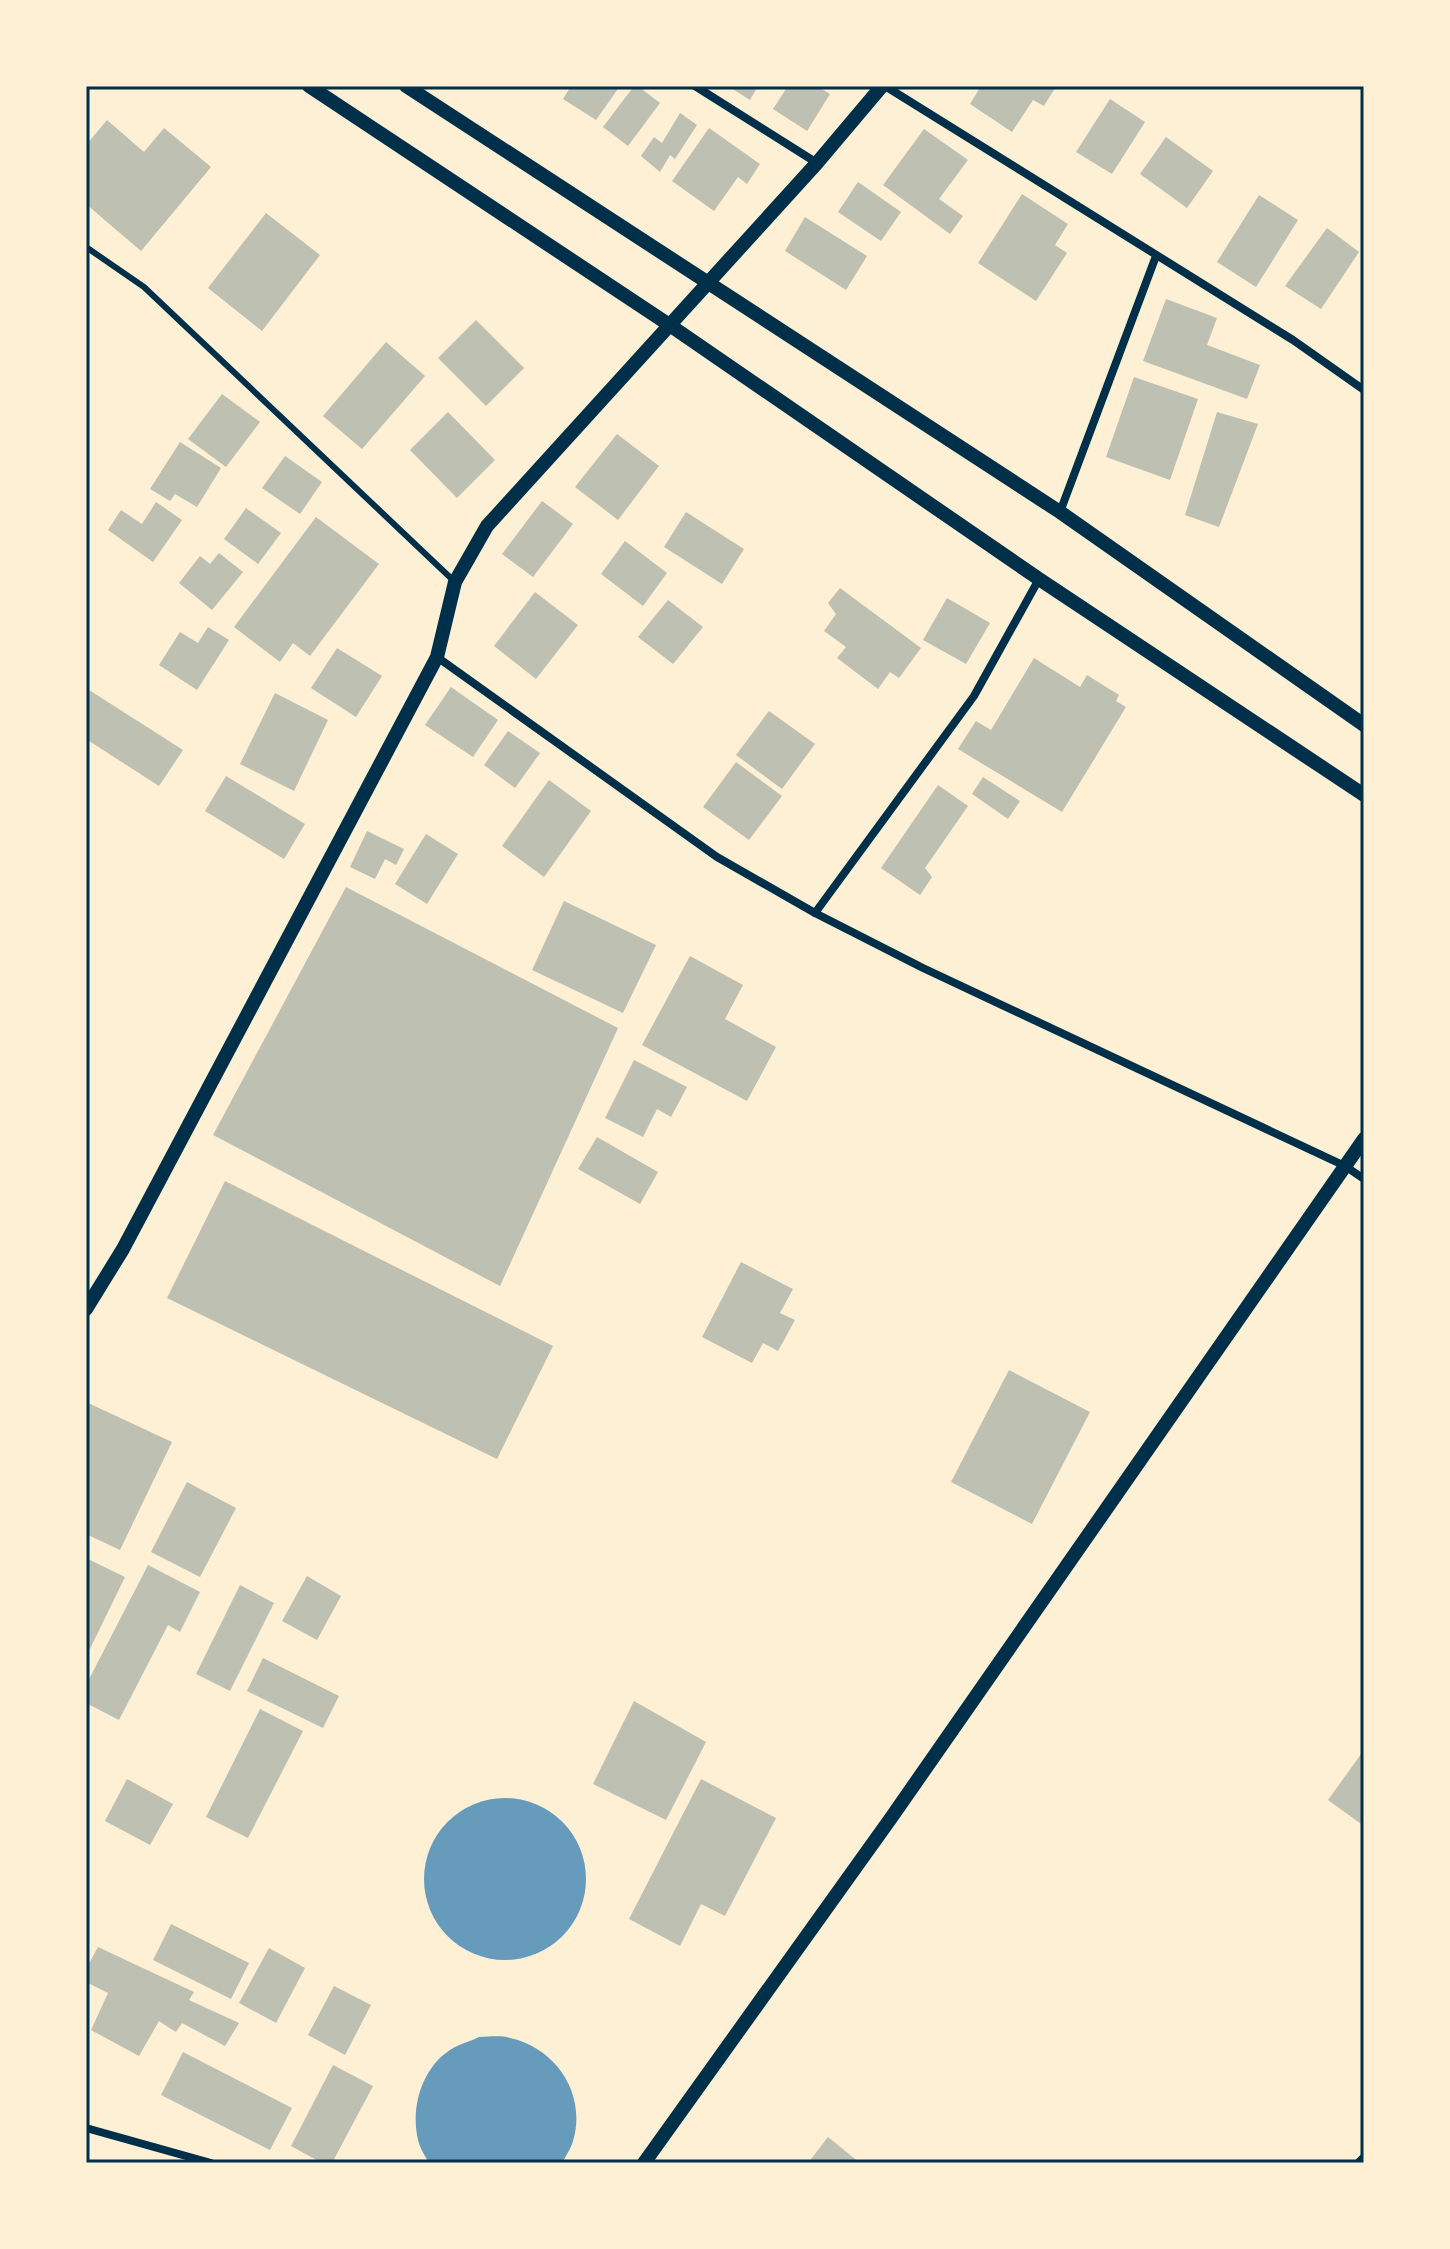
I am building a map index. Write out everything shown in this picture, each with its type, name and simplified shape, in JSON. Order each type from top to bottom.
[{"type":"street","points":[[309,86],[671,326],[1039,579],[1364,795]]},
{"type":"street","points":[[406,86],[1060,512],[1364,725]]},
{"type":"street","points":[[695,86],[817,163]]},
{"type":"street","points":[[86,1309],[123,1249],[437,657],[455,582],[487,526],[671,326],[884,86],[1293,340],[1364,390]]},
{"type":"street","points":[[1060,512],[1156,256]]},
{"type":"street","points":[[815,913],[974,696],[1039,579]]},
{"type":"street","points":[[437,657],[717,857],[815,913],[923,968],[1345,1166],[1364,1179]]},
{"type":"street","points":[[644,2163],[900,1805],[1364,1139]]},
{"type":"street","points":[[86,2128],[211,2163]]},
{"type":"street","points":[[1358,2163],[1364,2157]]},
{"type":"lane","points":[[86,247],[144,287],[455,582]]},
{"type":"water","points":[[505,1798],[536,1805],[562,1822],[579,1848],[586,1879],[579,1910],[562,1936],[536,1953],[505,1960],[474,1953],[448,1936],[431,1910],[424,1879],[431,1848],[448,1822],[474,1805]]},
{"type":"water","points":[[479,2037],[506,2037],[526,2043],[554,2063],[564,2076],[576,2106],[576,2123],[572,2144],[562,2163],[429,2163],[419,2143],[416,2127],[422,2087],[427,2075],[444,2054]]},
{"type":"building","points":[[571,86],[620,86],[596,120],[563,99]]},
{"type":"building","points":[[634,86],[660,103],[628,146],[603,127]]},
{"type":"building","points":[[728,86],[758,86],[750,100]]},
{"type":"building","points":[[788,86],[817,86],[830,94],[807,131],[773,109]]},
{"type":"building","points":[[981,86],[1055,88],[1044,106],[1033,100],[1012,132],[970,104]]},
{"type":"building","points":[[1110,99],[1145,122],[1112,174],[1076,152]]},
{"type":"building","points":[[680,113],[697,125],[675,159],[670,155],[660,172],[641,156],[654,137],[662,143]]},
{"type":"building","points":[[107,120],[144,152],[164,128],[211,167],[141,251],[86,204],[86,145]]},
{"type":"building","points":[[709,128],[760,164],[747,184],[738,177],[714,211],[672,181]]},
{"type":"building","points":[[924,129],[968,160],[939,199],[963,216],[950,234],[883,185]]},
{"type":"building","points":[[1166,137],[1213,171],[1187,208],[1140,174]]},
{"type":"building","points":[[858,182],[901,212],[881,241],[838,212]]},
{"type":"building","points":[[1022,194],[1068,224],[1055,245],[1067,253],[1036,301],[978,263]]},
{"type":"building","points":[[1259,195],[1298,220],[1256,287],[1217,262]]},
{"type":"building","points":[[266,213],[320,255],[262,331],[208,288]]},
{"type":"building","points":[[805,217],[867,256],[846,290],[785,251]]},
{"type":"building","points":[[1327,228],[1359,252],[1321,309],[1285,286]]},
{"type":"building","points":[[1166,299],[1217,318],[1207,345],[1260,365],[1247,399],[1143,361]]},
{"type":"building","points":[[476,320],[524,368],[486,406],[438,358]]},
{"type":"building","points":[[386,342],[425,376],[362,449],[323,416]]},
{"type":"building","points":[[1134,377],[1198,399],[1170,480],[1106,457]]},
{"type":"building","points":[[222,394],[260,422],[226,467],[188,439]]},
{"type":"building","points":[[448,412],[495,460],[457,498],[410,450]]},
{"type":"building","points":[[1217,412],[1258,424],[1219,527],[1185,515]]},
{"type":"building","points":[[617,434],[659,466],[618,520],[575,487]]},
{"type":"building","points":[[180,442],[221,468],[197,507],[175,494],[170,501],[150,489]]},
{"type":"building","points":[[285,456],[322,482],[300,514],[262,488]]},
{"type":"building","points":[[542,501],[573,524],[533,577],[502,554]]},
{"type":"building","points":[[156,502],[182,520],[153,562],[108,530],[121,510],[142,524]]},
{"type":"building","points":[[246,508],[281,533],[258,564],[224,539]]},
{"type":"building","points":[[686,512],[744,549],[722,584],[664,547]]},
{"type":"building","points":[[316,517],[379,564],[310,656],[293,643],[280,662],[234,627]]},
{"type":"building","points":[[625,541],[667,573],[643,606],[601,574]]},
{"type":"building","points":[[219,553],[243,572],[212,610],[179,583],[200,556],[210,564]]},
{"type":"building","points":[[840,588],[921,648],[899,678],[890,672],[878,689],[837,658],[846,647],[824,631],[836,614],[828,603]]},
{"type":"building","points":[[535,592],[578,625],[536,679],[494,646]]},
{"type":"building","points":[[947,598],[990,623],[966,664],[923,640]]},
{"type":"building","points":[[668,600],[703,627],[673,664],[638,637]]},
{"type":"building","points":[[208,627],[229,640],[197,690],[159,665],[180,632],[198,643]]},
{"type":"building","points":[[337,648],[382,676],[356,717],[311,688]]},
{"type":"building","points":[[1034,658],[1080,687],[1087,675],[1119,695],[1116,701],[1126,707],[1062,812],[958,749],[976,721],[991,730]]},
{"type":"building","points":[[451,687],[498,720],[473,757],[425,725]]},
{"type":"building","points":[[86,688],[183,750],[159,786],[86,739]]},
{"type":"building","points":[[275,693],[328,720],[294,791],[240,764]]},
{"type":"building","points":[[769,711],[815,744],[782,789],[736,755]]},
{"type":"building","points":[[508,731],[540,753],[515,788],[484,765]]},
{"type":"building","points":[[736,762],[782,796],[749,840],[703,807]]},
{"type":"building","points":[[226,776],[305,824],[284,859],[205,811]]},
{"type":"building","points":[[983,777],[1020,801],[1008,819],[972,794]]},
{"type":"building","points":[[549,780],[591,811],[544,877],[502,846]]},
{"type":"building","points":[[938,785],[968,806],[925,868],[932,877],[920,895],[881,868]]},
{"type":"building","points":[[367,831],[404,849],[396,865],[385,859],[375,879],[350,867]]},
{"type":"building","points":[[426,834],[458,854],[427,904],[395,884]]},
{"type":"building","points":[[346,887],[618,1028],[500,1286],[213,1135]]},
{"type":"building","points":[[564,901],[656,945],[623,1013],[532,970]]},
{"type":"building","points":[[690,956],[743,985],[725,1019],[776,1047],[747,1101],[642,1045]]},
{"type":"building","points":[[634,1060],[687,1087],[671,1117],[657,1109],[643,1137],[605,1118]]},
{"type":"building","points":[[597,1137],[658,1172],[640,1204],[578,1169]]},
{"type":"building","points":[[225,1181],[553,1346],[497,1459],[167,1298]]},
{"type":"building","points":[[741,1262],[793,1289],[780,1313],[795,1320],[778,1351],[763,1343],[752,1363],[702,1337]]},
{"type":"building","points":[[1009,1370],[1090,1412],[1032,1524],[951,1482]]},
{"type":"building","points":[[86,1402],[172,1442],[120,1550],[86,1534]]},
{"type":"building","points":[[187,1482],[236,1508],[200,1577],[151,1552]]},
{"type":"building","points":[[86,1558],[125,1577],[86,1657]]},
{"type":"building","points":[[148,1565],[200,1592],[180,1632],[168,1625],[119,1720],[86,1703],[86,1685]]},
{"type":"building","points":[[307,1576],[341,1596],[317,1640],[282,1621]]},
{"type":"building","points":[[240,1585],[274,1603],[230,1691],[196,1674]]},
{"type":"building","points":[[263,1658],[339,1696],[323,1728],[247,1691]]},
{"type":"building","points":[[634,1701],[706,1742],[666,1820],[593,1784]]},
{"type":"building","points":[[260,1709],[303,1731],[248,1838],[206,1817]]},
{"type":"building","points":[[1364,1750],[1364,1826],[1328,1800]]},
{"type":"building","points":[[127,1779],[173,1804],[150,1845],[105,1821]]},
{"type":"building","points":[[701,1779],[776,1818],[725,1916],[701,1904],[680,1946],[629,1919]]},
{"type":"building","points":[[171,1924],[249,1963],[231,1999],[153,1960]]},
{"type":"building","points":[[98,1947],[194,1992],[189,2000],[239,2023],[225,2046],[182,2023],[176,2032],[159,2021],[139,2056],[91,2030],[108,1993],[86,1982],[86,1969]]},
{"type":"building","points":[[269,1948],[305,1968],[276,2023],[239,2003]]},
{"type":"building","points":[[334,1986],[371,2005],[345,2055],[308,2035]]},
{"type":"building","points":[[183,2052],[292,2108],[270,2150],[161,2095]]},
{"type":"building","points":[[333,2065],[373,2086],[332,2163],[322,2163],[291,2146]]},
{"type":"building","points":[[828,2137],[860,2163],[808,2163]]}]
